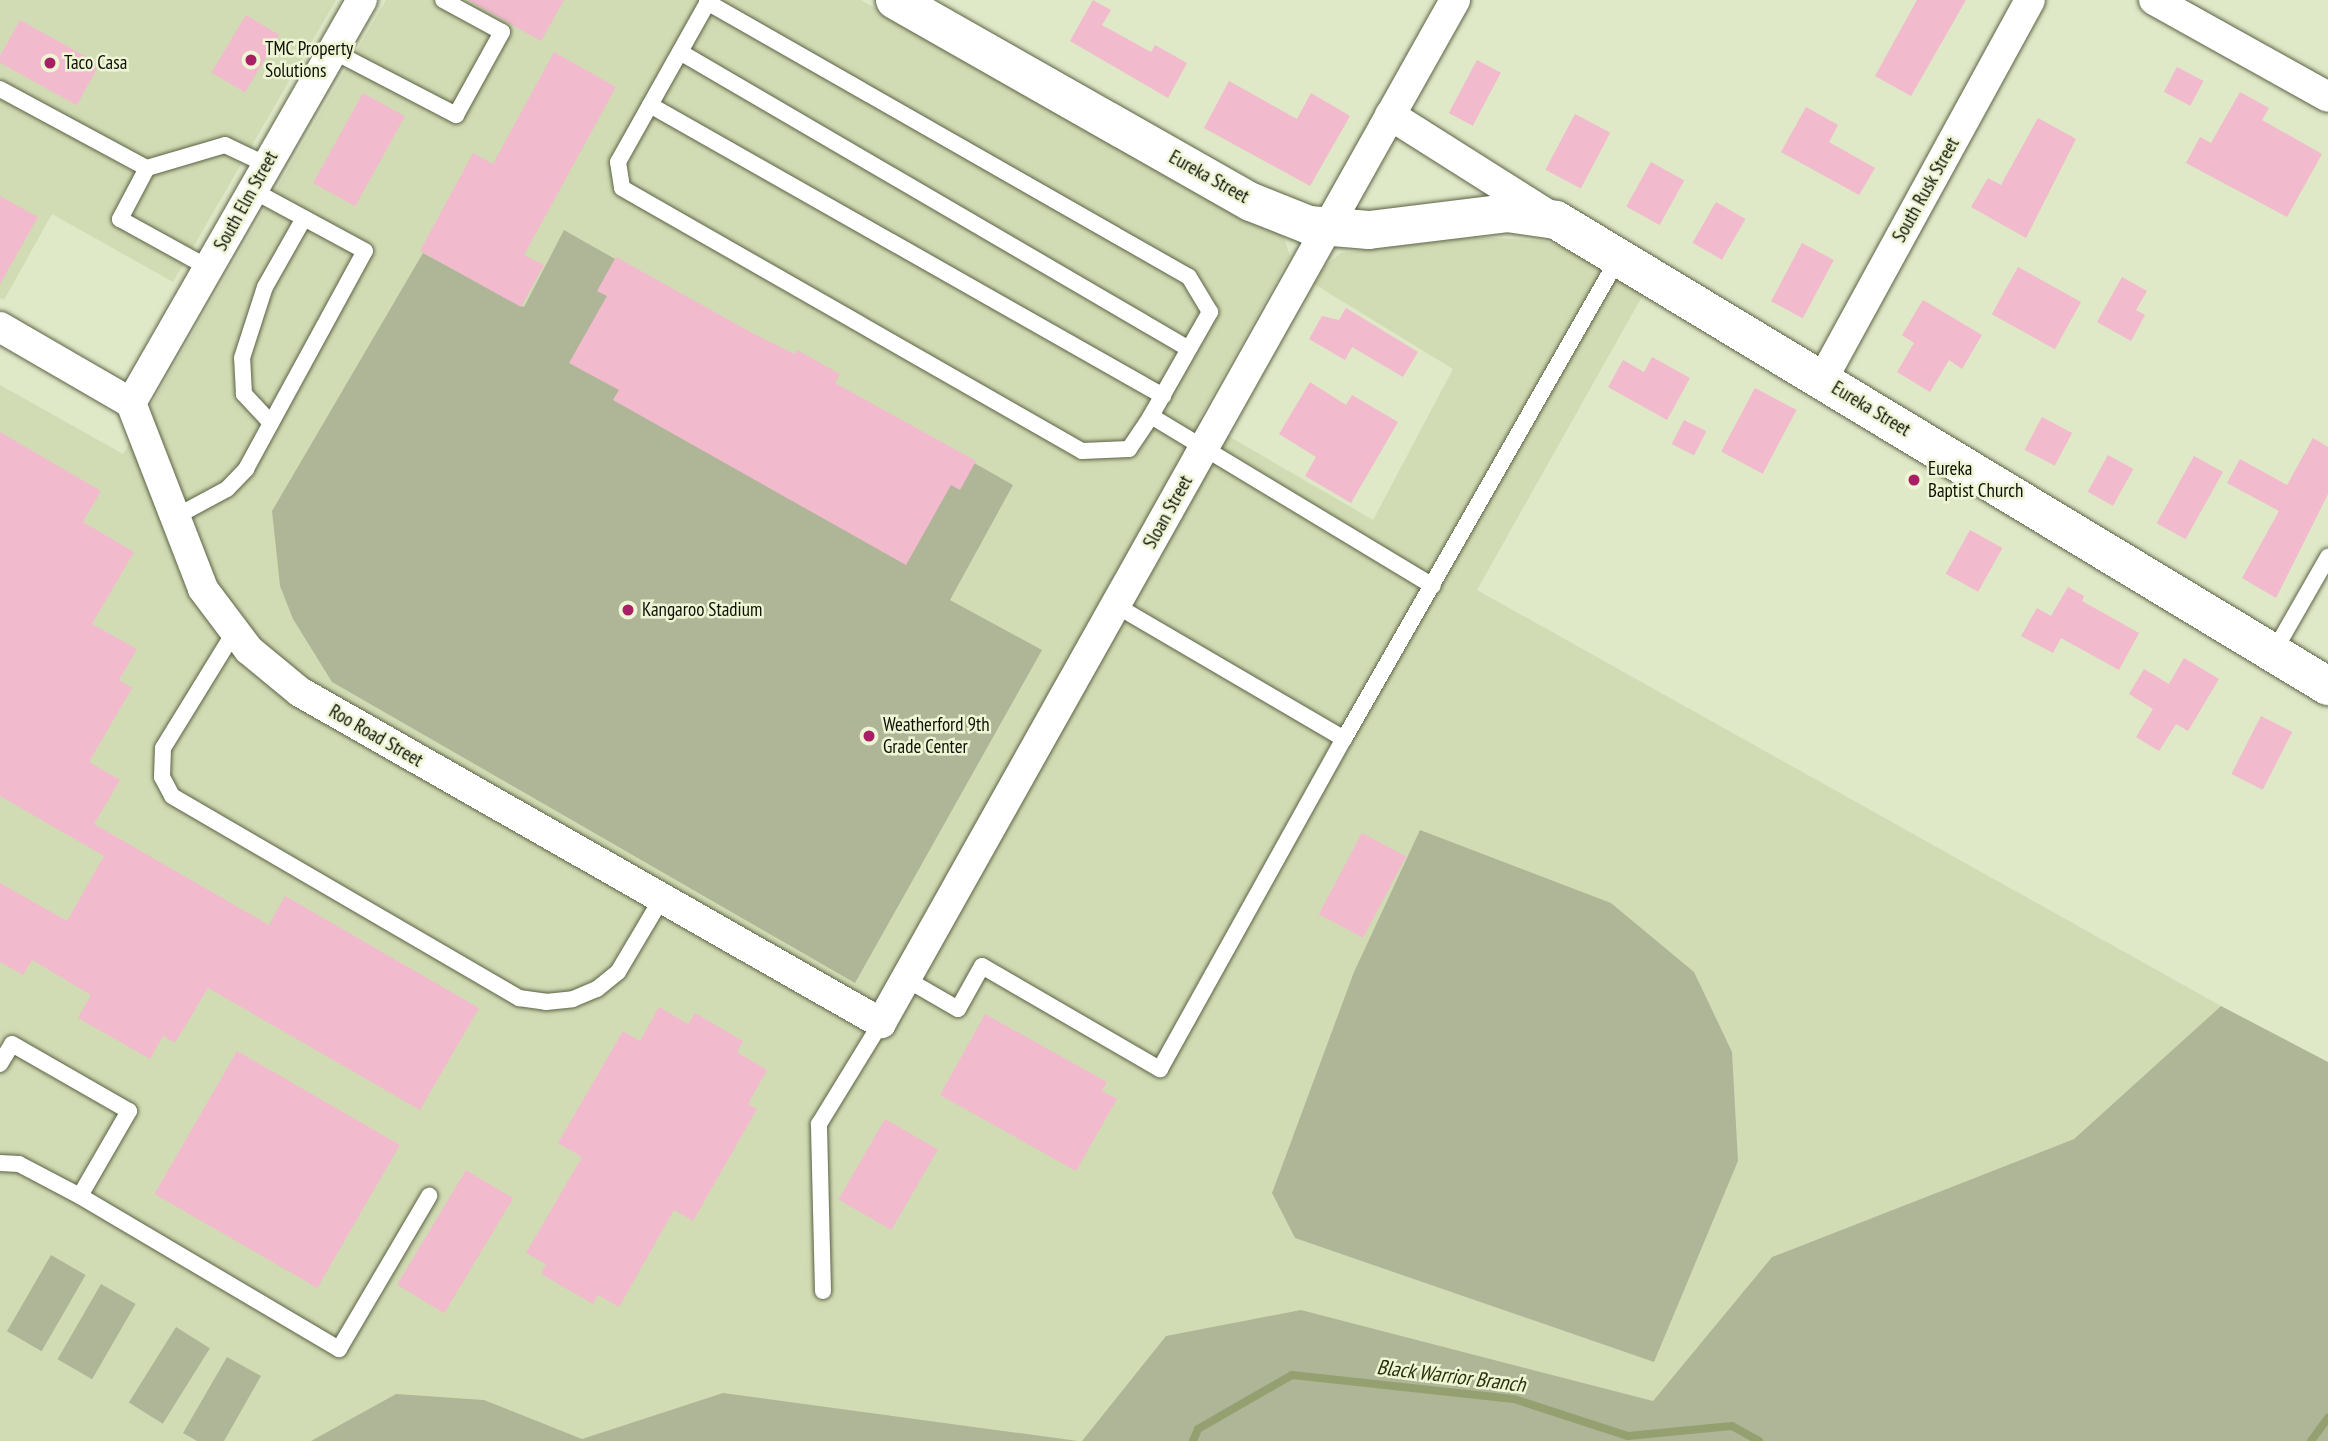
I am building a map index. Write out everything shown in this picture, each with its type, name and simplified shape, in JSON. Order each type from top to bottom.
[{"type":"street","name":"South Elm Street","points":[[131,403],[362,0]]},
{"type":"street","name":"Eureka Street","points":[[895,0],[1251,202],[1309,225],[1368,230],[1507,213],[1556,220]]},
{"type":"street","name":"Sloan Street","points":[[881,1023],[1455,0]]},
{"type":"street","name":"South Rusk Street","points":[[1822,380],[2030,0]]},
{"type":"street","points":[[2154,0],[2328,97]]},
{"type":"street","name":"Eureka Street","points":[[1390,115],[1556,220],[2328,686]]},
{"type":"street","points":[[0,327],[131,403]]},
{"type":"street","name":"Roo Road Street","points":[[131,403],[202,589],[249,650],[300,692],[881,1023]]},
{"type":"lane","points":[[333,51],[456,115],[502,32],[443,0]]},
{"type":"lane","points":[[708,1],[1189,277],[1210,312],[1163,396],[1129,449],[1082,451],[622,188],[618,162],[708,1]]},
{"type":"lane","points":[[680,51],[1189,349]]},
{"type":"lane","points":[[1,92],[147,168],[225,145],[304,218],[365,251],[246,469],[227,489],[175,517]]},
{"type":"lane","points":[[650,105],[1163,396]]},
{"type":"lane","points":[[147,168],[120,219],[209,268]]},
{"type":"lane","points":[[271,423],[244,394],[242,358],[265,287],[304,218]]},
{"type":"lane","points":[[906,979],[958,1009],[982,966],[1160,1069],[1344,739],[1619,257]]},
{"type":"lane","points":[[1151,416],[1433,586]]},
{"type":"lane","points":[[2273,653],[2328,557]]},
{"type":"lane","points":[[1115,605],[1344,739]]},
{"type":"lane","points":[[235,631],[163,748],[162,777],[172,796],[519,998],[559,1000],[597,989],[618,972],[662,898]]},
{"type":"lane","points":[[823,1291],[819,1124],[881,1023]]},
{"type":"lane","points":[[0,1064],[12,1044],[129,1111],[80,1196]]},
{"type":"lane","points":[[0,1163],[19,1164],[80,1196],[339,1349],[429,1196]]},
{"type":"shaded area","points":[[0,0],[336,0],[173,282],[52,214],[4,300],[0,298]]},
{"type":"shaded area","name":"Weatherford 9th Grade Center","points":[[386,0],[861,0],[1284,237],[1290,256],[1199,419],[1373,520],[1453,369],[1314,284],[1325,266],[1341,253],[1478,237],[1546,241],[1586,258],[1644,293],[1477,590],[2221,1006],[2074,1139],[1772,1257],[1653,1401],[1194,1441],[0,1441],[0,385],[123,454]]},
{"type":"shaded area","name":"Kangaroo Stadium","points":[[564,230],[1013,485],[950,600],[1042,650],[855,983],[332,682],[293,619],[280,586],[272,511],[423,253],[524,307]]},
{"type":"shaded area","points":[[1420,830],[1611,903],[1694,972],[1732,1052],[1738,1161],[1654,1362],[1295,1238],[1272,1193],[1354,972]]},
{"type":"shaded area","points":[[2221,1006],[2328,1062],[2328,1441],[1082,1441],[1166,1336],[1301,1310],[1653,1401],[1772,1257],[2074,1139]]},
{"type":"shaded area","points":[[51,1255],[86,1275],[42,1351],[7,1331]]},
{"type":"shaded area","points":[[101,1284],[136,1304],[92,1379],[58,1359]]},
{"type":"shaded area","points":[[176,1327],[210,1348],[163,1424],[129,1402]]},
{"type":"shaded area","points":[[227,1357],[261,1376],[224,1441],[197,1441],[183,1433]]},
{"type":"shaded area","points":[[723,1393],[1078,1441],[311,1441],[396,1394],[484,1400],[582,1439]]},
{"type":"building","points":[[468,0],[564,0],[541,41]]},
{"type":"building","points":[[1093,0],[1111,10],[1102,25],[1151,52],[1155,45],[1187,63],[1168,98],[1070,41]]},
{"type":"building","points":[[1917,0],[1966,0],[1911,96],[1875,76]]},
{"type":"building","points":[[246,15],[279,35],[245,93],[211,72]]},
{"type":"building","name":"Taco Casa","points":[[20,20],[100,64],[77,105],[0,63],[0,56]]},
{"type":"building","points":[[554,52],[616,87],[524,255],[544,265],[521,307],[420,251],[473,153],[493,164]]},
{"type":"building","points":[[1477,60],[1501,73],[1473,126],[1449,113]]},
{"type":"building","points":[[2177,67],[2203,81],[2190,106],[2164,92]]},
{"type":"building","points":[[1229,81],[1297,119],[1311,93],[1350,116],[1310,186],[1204,128]]},
{"type":"building","points":[[2240,92],[2269,108],[2262,120],[2322,154],[2287,217],[2186,163],[2200,137],[2211,143]]},
{"type":"building","points":[[363,93],[405,116],[355,206],[313,183]]},
{"type":"building","points":[[1806,107],[1838,125],[1829,142],[1875,168],[1859,195],[1781,152]]},
{"type":"building","points":[[1575,114],[1610,133],[1581,188],[1545,170]]},
{"type":"building","points":[[2038,118],[2076,139],[2026,238],[1971,207],[1988,178],[2001,185]]},
{"type":"building","points":[[1651,162],[1684,180],[1660,225],[1626,207]]},
{"type":"building","points":[[0,196],[38,217],[0,284]]},
{"type":"building","points":[[1716,202],[1745,219],[1722,260],[1692,243]]},
{"type":"building","points":[[1802,243],[1834,260],[1803,318],[1771,301]]},
{"type":"building","points":[[616,257],[754,334],[795,354],[797,350],[840,374],[835,383],[976,461],[960,490],[951,485],[906,565],[613,400],[619,390],[569,363],[607,296],[597,291]]},
{"type":"building","points":[[2018,267],[2081,302],[2055,349],[1992,314]]},
{"type":"building","points":[[2122,277],[2147,291],[2136,310],[2145,315],[2131,341],[2097,322]]},
{"type":"building","points":[[1923,300],[1982,335],[1962,369],[1949,360],[1930,392],[1897,372],[1914,343],[1902,335]]},
{"type":"building","points":[[1346,308],[1418,352],[1403,377],[1352,347],[1345,360],[1309,339],[1322,316],[1339,320]]},
{"type":"building","points":[[1652,357],[1690,378],[1667,420],[1608,387],[1623,360],[1644,372]]},
{"type":"building","points":[[1310,382],[1346,405],[1352,395],[1398,422],[1351,503],[1305,476],[1316,457],[1279,434]]},
{"type":"building","points":[[1755,388],[1796,410],[1763,474],[1721,452]]},
{"type":"building","points":[[2042,417],[2072,433],[2055,466],[2025,450]]},
{"type":"building","points":[[1684,420],[1706,431],[1694,455],[1672,444]]},
{"type":"building","points":[[0,432],[101,491],[83,522],[134,552],[92,624],[137,649],[119,680],[132,688],[89,762],[120,780],[94,824],[269,925],[285,896],[479,1008],[420,1110],[208,988],[175,1043],[163,1036],[150,1059],[78,1018],[91,995],[32,960],[23,975],[0,962],[0,883],[67,921],[104,856],[0,796]]},
{"type":"building","points":[[2313,438],[2328,447],[2328,494],[2276,598],[2242,578],[2279,511],[2227,483],[2240,459],[2287,485]]},
{"type":"building","points":[[2108,455],[2133,469],[2113,506],[2088,492]]},
{"type":"building","points":[[2194,456],[2223,472],[2186,539],[2157,523]]},
{"type":"building","points":[[1970,530],[2002,548],[1978,592],[1946,574]]},
{"type":"building","points":[[2068,587],[2084,596],[2082,601],[2139,633],[2119,670],[2061,638],[2053,653],[2021,636],[2037,608],[2051,616]]},
{"type":"building","points":[[2184,658],[2219,679],[2188,731],[2176,724],[2159,751],[2136,737],[2153,709],[2129,694],[2144,669],[2169,684]]},
{"type":"building","points":[[2261,716],[2292,732],[2263,790],[2231,774]]},
{"type":"building","points":[[1362,833],[1406,856],[1363,938],[1319,914]]},
{"type":"building","points":[[659,1007],[688,1024],[695,1013],[743,1041],[737,1052],[767,1070],[748,1104],[757,1109],[693,1221],[674,1210],[619,1307],[598,1295],[593,1304],[541,1274],[546,1264],[526,1253],[582,1157],[558,1143],[623,1031],[640,1041]]},
{"type":"building","points":[[985,1014],[1107,1082],[1102,1091],[1117,1099],[1076,1171],[940,1095]]},
{"type":"building","points":[[237,1051],[400,1145],[317,1288],[154,1194]]},
{"type":"building","points":[[885,1119],[938,1150],[891,1230],[838,1200]]},
{"type":"building","points":[[466,1170],[513,1198],[444,1313],[397,1285]]},
{"type":"waterway","name":"Black Warrior Branch","points":[[1193,1441],[1198,1429],[1292,1375],[1514,1399],[1628,1436],[1732,1426],[1759,1441]]},
{"type":"waterway","name":"Black Warrior Branch","points":[[2311,1441],[2328,1418]]},
{"type":"place","name":"TMC Property Solutions","points":[[251,60]]},
{"type":"place","name":"Taco Casa","points":[[50,63]]},
{"type":"place","name":"Eureka Baptist Church","points":[[1914,480]]},
{"type":"place","name":"Kangaroo Stadium","points":[[628,610]]},
{"type":"place","name":"Weatherford 9th Grade Center","points":[[869,736]]}]
